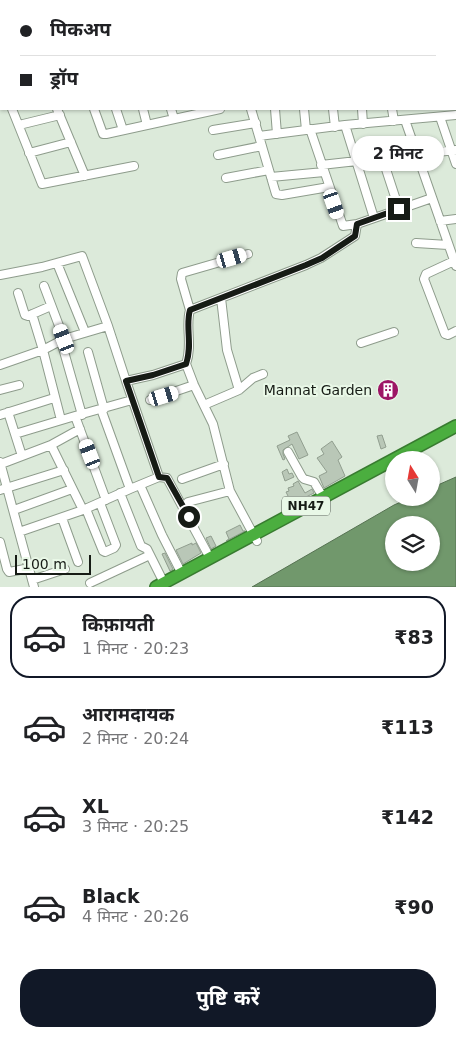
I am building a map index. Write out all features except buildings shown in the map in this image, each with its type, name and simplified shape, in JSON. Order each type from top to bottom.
[{"type":"highway","name":"NH47","points":[[164,586],[210,558],[255,538],[323,497],[456,426]]},
{"type":"highway","points":[[425,451],[456,434]]},
{"type":"highway","name":"NH47","points":[[164,586],[385,473]]},
{"type":"street","points":[[12,110],[42,184],[134,166]]},
{"type":"street","points":[[94,110],[103,134],[174,119],[197,111]]},
{"type":"street","points":[[116,110],[123,130]]},
{"type":"street","points":[[142,110],[147,125]]},
{"type":"street","points":[[171,110],[174,119]]},
{"type":"street","points":[[251,110],[274,192],[278,195],[329,187]]},
{"type":"street","points":[[275,110],[277,134]]},
{"type":"street","points":[[304,110],[308,130],[341,225],[345,227],[357,224],[432,198]]},
{"type":"street","points":[[333,110],[335,127]]},
{"type":"street","points":[[362,110],[363,124]]},
{"type":"street","points":[[392,110],[394,121]]},
{"type":"street","points":[[420,110],[421,118]]},
{"type":"street","points":[[19,126],[58,112],[85,176]]},
{"type":"street","points":[[259,136],[345,125],[440,117],[452,113]]},
{"type":"street","points":[[440,117],[454,150],[456,164]]},
{"type":"street","points":[[405,120],[455,264],[426,274],[424,279],[445,334],[448,335],[456,331]]},
{"type":"street","points":[[213,130],[256,123]]},
{"type":"street","points":[[345,125],[374,218]]},
{"type":"street","points":[[29,153],[71,142]]},
{"type":"street","points":[[218,155],[262,146]]},
{"type":"street","points":[[226,178],[322,168],[382,157],[454,150]]},
{"type":"street","points":[[382,157],[399,209]]},
{"type":"street","points":[[440,221],[456,219]]},
{"type":"street","points":[[190,310],[322,258],[355,236],[357,224]]},
{"type":"street","points":[[416,243],[448,245]]},
{"type":"street","points":[[248,254],[182,273],[181,279],[190,310],[188,320],[190,345],[186,364],[213,424],[230,491],[255,538]]},
{"type":"street","points":[[0,275],[57,264],[82,256],[108,326],[159,477]]},
{"type":"street","points":[[57,264],[85,332]]},
{"type":"street","points":[[44,286],[62,340],[79,415],[80,429],[116,545],[114,548],[103,551],[51,445]]},
{"type":"street","points":[[18,293],[25,315],[51,306]]},
{"type":"street","points":[[221,298],[227,350],[239,390]]},
{"type":"street","points":[[32,314],[60,420]]},
{"type":"street","points":[[0,365],[43,350],[62,340],[108,326]]},
{"type":"street","points":[[361,343],[394,332]]},
{"type":"street","points":[[88,352],[102,409],[130,489]]},
{"type":"street","points":[[126,381],[153,375],[186,364]]},
{"type":"street","points":[[204,405],[239,390],[253,378],[263,374]]},
{"type":"street","points":[[0,390],[19,384]]},
{"type":"street","points":[[150,400],[194,385]]},
{"type":"street","points":[[22,456],[15,434],[4,414],[54,398]]},
{"type":"street","points":[[15,434],[132,400]]},
{"type":"street","points":[[65,569],[33,583],[14,510],[4,489],[0,463],[51,445],[80,429]]},
{"type":"street","points":[[288,452],[302,477],[314,482],[323,497]]},
{"type":"street","points":[[182,479],[224,464]]},
{"type":"street","points":[[4,489],[64,470]]},
{"type":"street","points":[[19,532],[84,510],[159,477],[167,478],[210,558]]},
{"type":"street","points":[[140,484],[162,535],[182,574]]},
{"type":"street","points":[[14,510],[72,489]]},
{"type":"street","points":[[188,502],[230,491]]},
{"type":"street","points":[[120,493],[141,546],[147,549],[164,586]]},
{"type":"street","points":[[62,518],[78,562]]},
{"type":"street","points":[[0,542],[9,572],[30,568]]},
{"type":"street","points":[[90,583],[150,555]]},
{"type":"shaded area","points":[[456,477],[456,587],[252,587],[392,506],[440,506],[440,484]]},
{"type":"place","name":"Mannat Garden","points":[[388,390]]},
{"type":"route","points":[[189,517],[170,482],[167,478],[159,477],[126,381],[153,375],[186,364],[190,354],[188,320],[190,310],[201,304],[322,258],[355,236],[357,224],[399,209]]}]
